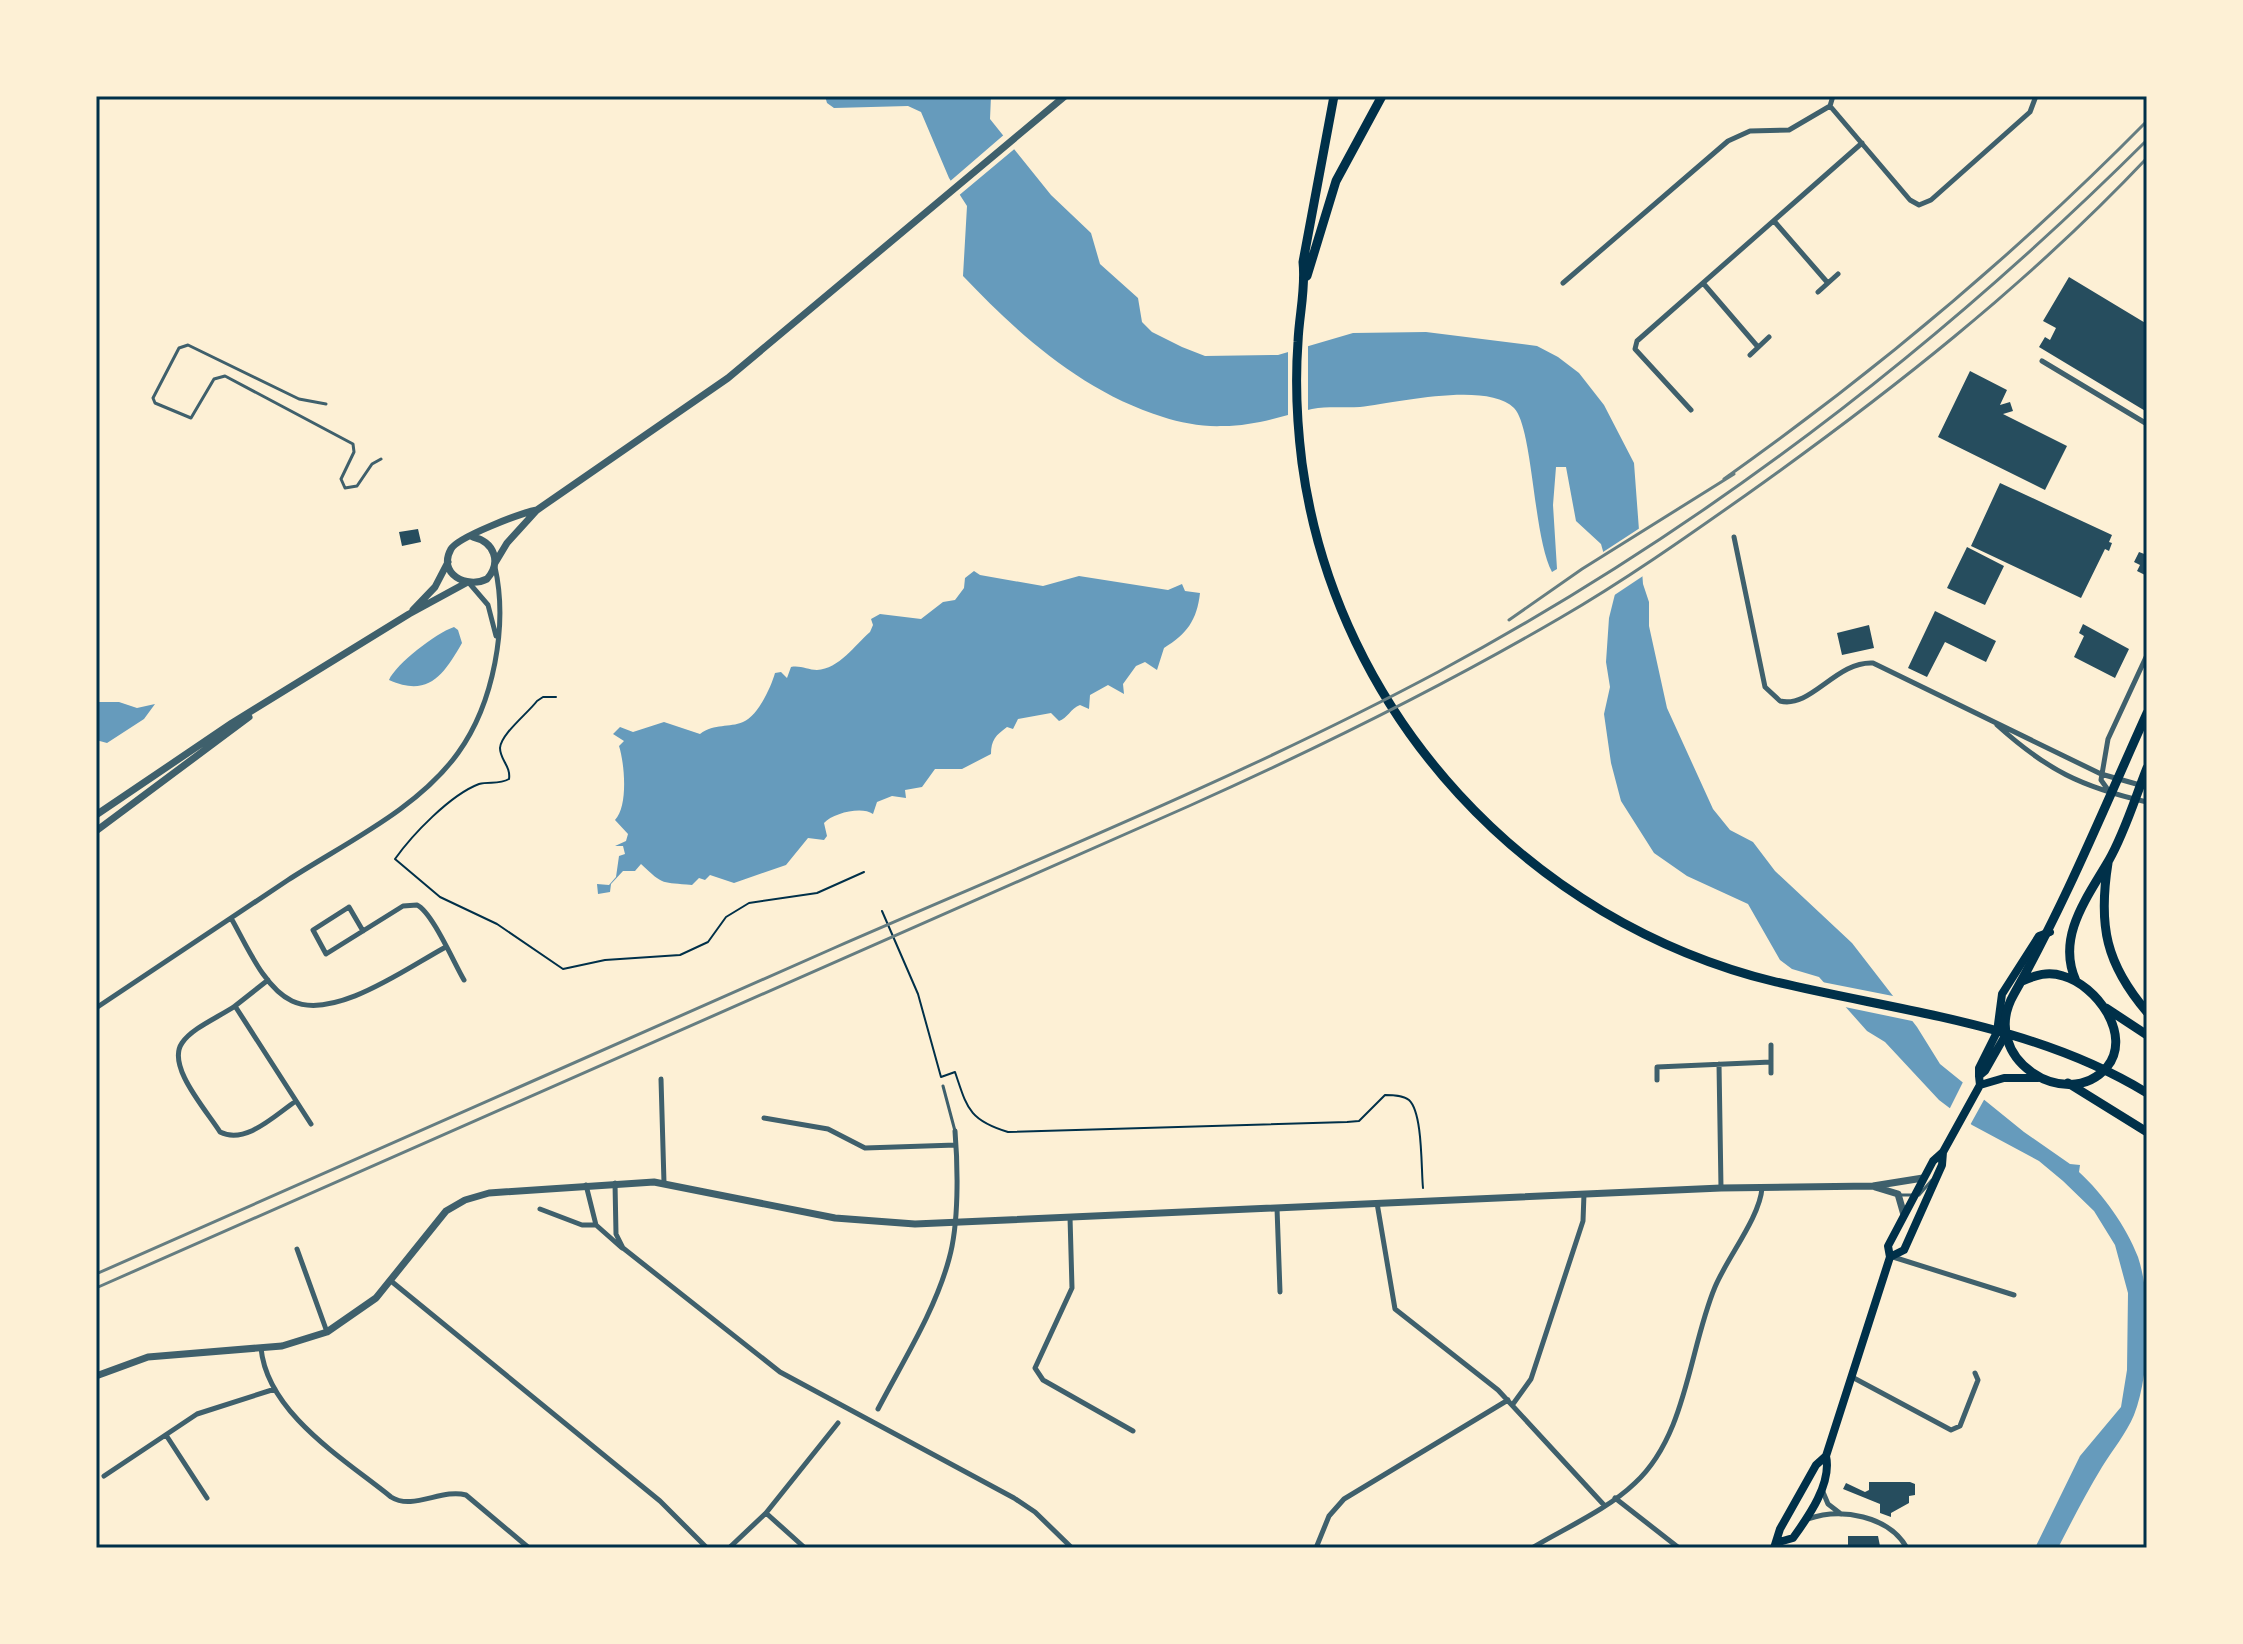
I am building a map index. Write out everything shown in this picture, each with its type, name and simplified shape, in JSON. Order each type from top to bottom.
[{"type":"main road","points":[[1305,279],[1303,262],[1334,96]]},
{"type":"main road","points":[[1382,96],[1336,181],[1305,279],[1297,346],[1298,418],[1309,501],[1331,582],[1362,655],[1395,712],[1432,765],[1486,824],[1527,860],[1585,902],[1686,953],[1771,981],[2015,1035],[2082,1058],[2147,1093]]},
{"type":"main road","points":[[2038,1078],[2012,1054],[2007,1033],[2010,1001],[2050,931],[2147,713]]},
{"type":"main road","points":[[2076,981],[2068,949],[2070,935],[2144,786],[2147,768]]},
{"type":"main road","points":[[2109,860],[2103,893],[2109,953],[2122,980],[2147,1012]]},
{"type":"main road","points":[[1979,1080],[1979,1068],[1997,1032],[2002,994],[2039,936],[2050,931]]},
{"type":"main road","points":[[2022,981],[2049,973],[2076,981],[2100,1004],[2147,1035]]},
{"type":"main road","points":[[2068,1083],[2097,1075],[2108,1066],[2113,1054],[2115,1030],[2100,1004]]},
{"type":"main road","points":[[1890,1257],[1904,1250],[1935,1179],[1943,1152],[2007,1033]]},
{"type":"main road","points":[[1979,1080],[2038,1078],[2068,1083],[2147,1132]]},
{"type":"main road","points":[[1777,1545],[1780,1529],[1816,1465],[1826,1456],[1890,1257],[1888,1246],[1923,1178],[1933,1161],[1943,1152]]},
{"type":"main road","points":[[1777,1545],[1793,1538],[1805,1520],[1830,1470],[1826,1456]]},
{"type":"street","points":[[409,614],[435,587],[457,542],[537,510],[728,378],[1065,96]]},
{"type":"street","points":[[1563,283],[1728,141],[1750,131],[1789,130],[1830,106],[1833,96]]},
{"type":"street","points":[[1830,106],[1910,200],[1919,205],[1931,200],[2030,112],[2036,96]]},
{"type":"street","points":[[1691,410],[1635,349],[1637,341],[1862,143]]},
{"type":"street","points":[[1774,221],[1827,282]]},
{"type":"street","points":[[1818,292],[1838,274]]},
{"type":"street","points":[[1703,283],[1758,347]]},
{"type":"street","points":[[1750,355],[1769,337]]},
{"type":"street","points":[[2042,361],[2147,424]]},
{"type":"street","points":[[96,815],[197,745],[409,614],[468,583],[487,579],[507,543],[537,510]]},
{"type":"street","points":[[473,537],[487,542],[493,550],[501,604],[500,631],[496,636]]},
{"type":"street","points":[[1734,537],[1765,687],[1780,701],[1798,701],[1850,665],[1873,663],[2101,774],[2144,786]]},
{"type":"street","points":[[96,1008],[353,839],[439,776],[457,754],[475,722],[492,669],[496,636],[488,605],[468,583],[457,578],[448,562]]},
{"type":"street","points":[[2112,795],[2101,780],[2108,739],[2147,655]]},
{"type":"street","points":[[96,831],[263,706]]},
{"type":"street","points":[[1990,719],[2031,756],[2112,795],[2147,802]]},
{"type":"street","points":[[363,931],[349,907],[313,930],[326,954],[363,931],[403,906],[417,905],[432,918],[444,948],[464,980]]},
{"type":"street","points":[[231,918],[268,979],[291,1001],[326,1006],[347,1000],[444,948]]},
{"type":"street","points":[[268,979],[235,1006],[183,1040],[178,1051],[177,1067],[220,1132],[230,1137],[244,1136],[296,1101]]},
{"type":"street","points":[[235,1006],[311,1124]]},
{"type":"street","points":[[1771,1045],[1771,1073]]},
{"type":"street","points":[[1657,1080],[1657,1067],[1771,1062]]},
{"type":"street","points":[[1719,1064],[1721,1188]]},
{"type":"street","points":[[661,1079],[664,1183]]},
{"type":"street","points":[[764,1118],[828,1129],[865,1148],[956,1145]]},
{"type":"street","points":[[878,1409],[942,1282],[952,1247],[955,1131]]},
{"type":"street","points":[[96,1376],[148,1357],[261,1348],[295,1343],[327,1332],[369,1305],[436,1221],[465,1200],[504,1191],[615,1182],[664,1183],[846,1220],[954,1223],[1721,1188],[1873,1186],[1923,1178]]},
{"type":"street","points":[[615,1182],[616,1234],[623,1248]]},
{"type":"street","points":[[586,1185],[596,1225],[780,1372],[1014,1498],[1035,1512],[1072,1548]]},
{"type":"street","points":[[1873,1186],[1898,1194],[1904,1215]]},
{"type":"street","points":[[1532,1548],[1615,1498],[1648,1469],[1666,1438],[1708,1305],[1755,1210],[1762,1187]]},
{"type":"street","points":[[1316,1548],[1329,1516],[1344,1499],[1510,1402],[1531,1379],[1583,1221],[1584,1194]]},
{"type":"street","points":[[1377,1203],[1395,1309],[1510,1402],[1604,1505]]},
{"type":"street","points":[[1277,1208],[1280,1292]]},
{"type":"street","points":[[540,1209],[582,1225],[596,1225]]},
{"type":"street","points":[[1070,1217],[1072,1288],[1035,1368],[1043,1380],[1133,1431]]},
{"type":"street","points":[[297,1249],[327,1332]]},
{"type":"street","points":[[1890,1257],[2014,1295]]},
{"type":"street","points":[[391,1281],[660,1501],[707,1548]]},
{"type":"street","points":[[261,1348],[265,1372],[275,1389],[309,1429],[391,1497],[403,1502],[456,1493],[466,1495],[529,1548]]},
{"type":"street","points":[[1850,1376],[1951,1430],[1960,1426],[1978,1380],[1975,1373]]},
{"type":"street","points":[[104,1476],[204,1411],[275,1389]]},
{"type":"street","points":[[729,1548],[766,1513],[838,1423]]},
{"type":"street","points":[[166,1435],[207,1498]]},
{"type":"street","points":[[1822,1487],[1828,1504],[1842,1515]]},
{"type":"street","points":[[1615,1498],[1679,1548]]},
{"type":"street","points":[[766,1513],[805,1548]]},
{"type":"street","points":[[1805,1520],[1842,1515],[1886,1525],[1907,1548]]},
{"type":"lane","points":[[326,404],[299,399],[188,345],[179,348],[153,398],[155,403],[191,418],[214,379],[225,376],[353,444],[354,452],[341,479],[345,488],[357,486],[372,464],[381,459]]},
{"type":"lane","points":[[943,1086],[955,1131]]},
{"type":"lane","points":[[1898,1194],[1913,1196],[1922,1193],[1927,1183],[1935,1179]]},
{"type":"path","points":[[556,697],[543,697],[537,701],[503,740],[501,753],[508,766],[509,779],[480,784],[468,791],[421,827],[395,859],[440,897],[497,924],[563,969],[639,956],[680,955],[708,942],[719,924],[749,903],[817,893],[864,872]]},
{"type":"path","points":[[882,911],[926,1017],[943,1086]]},
{"type":"path","points":[[941,1077],[955,1072],[967,1108],[992,1127],[1008,1132],[1359,1121],[1385,1095],[1399,1096],[1410,1101],[1417,1114],[1423,1188]]},
{"type":"water","points":[[825,96],[991,96],[990,119],[1051,195],[1091,233],[1100,264],[1138,298],[1142,322],[1152,332],[1205,356],[1278,355],[1353,333],[1426,332],[1537,346],[1579,373],[1604,405],[1634,463],[1643,584],[1649,602],[1649,626],[1667,708],[1713,809],[1730,830],[1753,842],[1775,871],[1852,943],[1917,1027],[1940,1064],[2024,1132],[2070,1164],[2080,1165],[2079,1172],[2113,1211],[2138,1257],[2147,1315],[2146,1358],[2139,1398],[2127,1429],[2096,1477],[2058,1548],[2035,1548],[2080,1456],[2121,1407],[2127,1370],[2128,1293],[2115,1245],[2094,1211],[2063,1181],[2039,1161],[1972,1125],[1939,1100],[1885,1042],[1867,1031],[1819,977],[1792,969],[1780,960],[1748,904],[1687,876],[1654,853],[1621,801],[1611,763],[1604,714],[1610,687],[1606,662],[1609,618],[1615,594],[1601,544],[1576,521],[1566,467],[1556,467],[1553,505],[1557,569],[1552,572],[1541,534],[1520,419],[1514,408],[1501,400],[1463,395],[1417,398],[1360,407],[1318,408],[1257,422],[1216,426],[1170,419],[1106,393],[1054,360],[1007,320],[963,276],[967,206],[949,178],[921,112],[908,106],[834,108],[827,103]]},
{"type":"water","points":[[974,571],[980,575],[1043,586],[1079,576],[1168,590],[1182,584],[1185,591],[1200,593],[1193,619],[1185,632],[1164,648],[1157,670],[1145,662],[1136,666],[1123,684],[1124,694],[1108,685],[1090,695],[1089,709],[1080,705],[1059,721],[1051,713],[1018,719],[1013,729],[1007,727],[995,738],[991,754],[962,769],[935,769],[922,787],[905,790],[906,798],[892,796],[877,802],[873,814],[855,811],[828,819],[824,823],[827,836],[824,840],[808,838],[786,865],[734,883],[710,875],[705,880],[699,878],[692,885],[664,882],[641,864],[635,871],[623,871],[611,884],[610,892],[598,894],[597,884],[609,885],[616,877],[619,856],[625,854],[623,846],[615,846],[626,841],[628,834],[615,820],[624,796],[619,746],[624,741],[613,734],[620,727],[633,732],[664,722],[700,734],[711,728],[743,722],[759,708],[775,673],[781,672],[787,678],[791,667],[825,669],[846,656],[870,632],[873,625],[871,619],[880,614],[921,619],[943,602],[955,600],[964,588],[965,578]]},
{"type":"water","points":[[454,627],[462,643],[434,680],[415,686],[389,680],[417,650]]},
{"type":"water","points":[[96,702],[119,702],[137,708],[155,704],[144,719],[107,743],[96,740]]},
{"type":"pier","points":[[1006,133],[1018,146],[957,197],[948,183]]},
{"type":"pier","points":[[1308,343],[1308,415],[1288,420],[1288,349]]},
{"type":"pier","points":[[1643,526],[1646,574],[1610,598],[1600,554]]},
{"type":"pier","points":[[1817,981],[1898,997],[1917,1022],[1840,1006]]},
{"type":"pier","points":[[1964,1080],[1985,1098],[1969,1127],[1948,1112]]},
{"type":"building","points":[[2069,277],[2147,324],[2147,412],[2039,347],[2045,337],[2050,340],[2056,328],[2043,321]]},
{"type":"building","points":[[1970,371],[2007,390],[2000,405],[2010,402],[2013,411],[2003,414],[2067,446],[2045,490],[1938,437]]},
{"type":"building","points":[[2000,483],[2112,535],[2109,551],[2105,549],[2081,598],[1971,546]]},
{"type":"building","points":[[418,529],[421,542],[402,546],[399,532]]},
{"type":"building","points":[[1967,547],[2004,566],[1985,605],[1947,588]]},
{"type":"building","points":[[2139,552],[2147,555],[2147,576],[2137,571],[2140,565],[2134,562]]},
{"type":"building","points":[[1935,611],[1996,641],[1986,662],[1945,642],[1927,677],[1908,668]]},
{"type":"building","points":[[2083,624],[2129,649],[2115,678],[2074,657],[2084,636],[2079,633]]},
{"type":"building","points":[[1869,625],[1874,648],[1842,655],[1837,633]]},
{"type":"building","points":[[1869,1482],[1910,1482],[1915,1484],[1915,1495],[1909,1496],[1909,1503],[1891,1513],[1891,1517],[1880,1513],[1880,1504],[1843,1489],[1846,1483],[1865,1492],[1869,1490]]},
{"type":"building","points":[[1848,1536],[1878,1536],[1880,1546],[1848,1548]]},
{"type":"railway","points":[[1724,479],[1890,354],[2047,218],[2147,121]]},
{"type":"railway","points":[[96,1274],[1139,816],[1290,747],[1438,672],[1630,559],[1812,432],[1984,292],[2147,140]]},
{"type":"railway","points":[[96,1288],[1189,806],[1377,717],[1515,644],[1654,559],[1852,418],[2005,294],[2147,158]]},
{"type":"railway","points":[[1509,620],[1582,569],[1734,474]]}]
